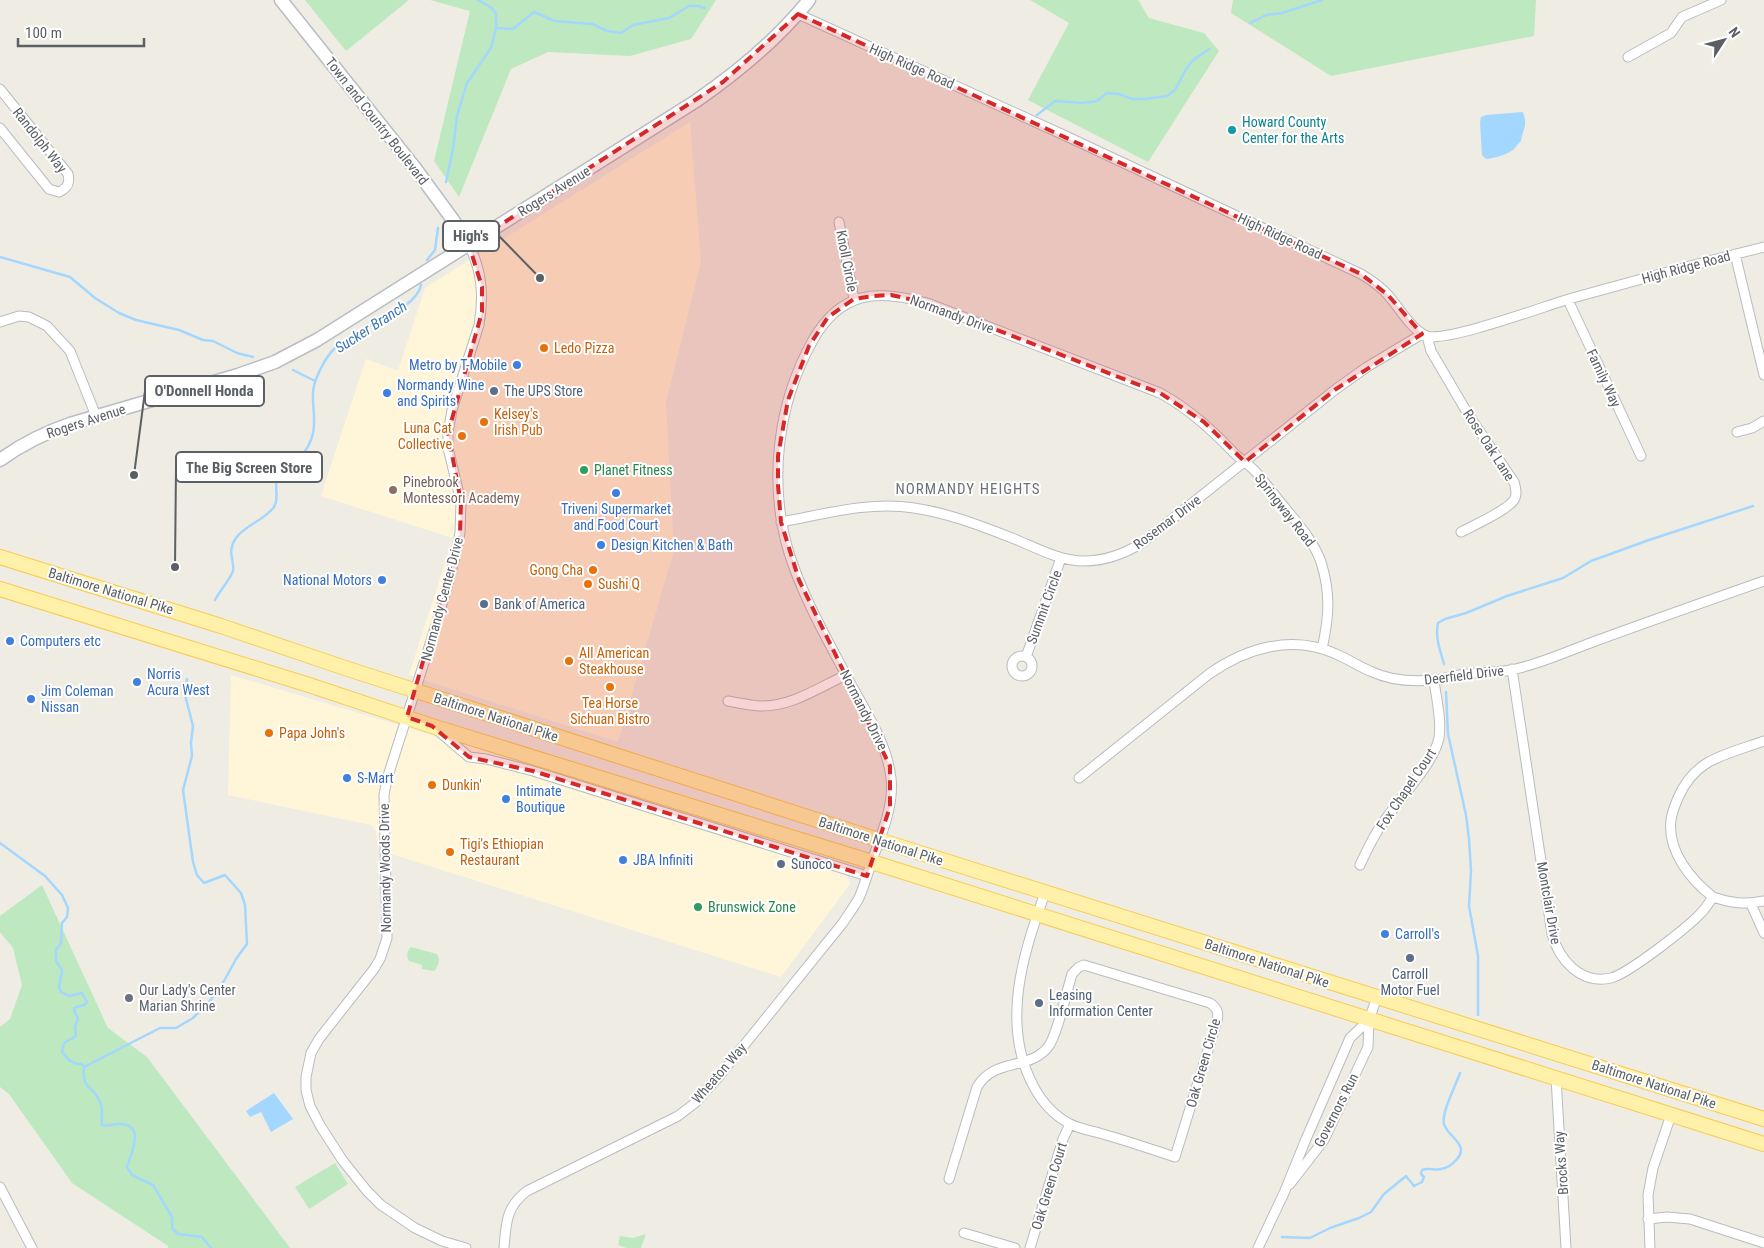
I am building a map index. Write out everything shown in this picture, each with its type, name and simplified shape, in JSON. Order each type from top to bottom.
[{"type":"main road","name":"Town and Country Boulevard","points":[[281,0],[415,168],[469,245]]},
{"type":"main road","name":"Rogers Avenue","points":[[0,460],[28,441],[49,431],[238,375],[286,357],[317,340],[723,82],[767,46],[809,0]]},
{"type":"main road","name":"Baltimore National Pike","points":[[0,557],[221,626],[416,691],[880,840],[1764,1119]]},
{"type":"main road","name":"Baltimore National Pike","points":[[0,589],[1764,1144]]},
{"type":"street","points":[[1628,57],[1671,32],[1682,17],[1721,0]]},
{"type":"street","name":"High Ridge Road","points":[[798,14],[1068,136],[1361,274],[1377,284],[1408,321],[1425,335],[1452,335],[1568,300],[1764,247]]},
{"type":"street","name":"Randolph Way","points":[[0,89],[68,174],[68,186],[59,192],[49,189],[0,128]]},
{"type":"street","name":"Knoll Circle","points":[[839,222],[854,299]]},
{"type":"street","name":"Normandy Center Drive","points":[[416,691],[440,613],[460,533],[461,502],[448,448],[448,433],[452,410],[482,312],[482,287],[476,260],[469,245]]},
{"type":"street","points":[[1735,254],[1764,375]]},
{"type":"street","name":"Normandy Drive","points":[[872,862],[890,807],[892,792],[890,766],[880,739],[820,626],[799,580],[781,522],[778,485],[778,456],[788,400],[810,346],[818,330],[828,317],[838,308],[854,299],[891,295],[927,303],[1160,393],[1189,410],[1204,422],[1245,462]]},
{"type":"street","name":"Family Way","points":[[1568,300],[1641,456]]},
{"type":"street","points":[[0,322],[19,316],[29,317],[47,326],[73,356],[96,416]]},
{"type":"street","name":"Rosemar Drive","points":[[781,522],[859,507],[911,508],[966,519],[1062,558],[1083,561],[1101,560],[1117,556],[1142,543],[1336,389],[1367,367],[1425,335]]},
{"type":"street","name":"Rose Oak Lane","points":[[1425,335],[1431,351],[1468,414],[1514,482],[1516,490],[1515,498],[1506,507],[1461,532]]},
{"type":"street","points":[[1737,432],[1752,428],[1764,421]]},
{"type":"street","name":"Springway Road","points":[[1245,462],[1254,470],[1305,533],[1317,552],[1326,579],[1329,614],[1322,649]]},
{"type":"street","name":"Summit Circle","points":[[1026,657],[1062,558]]},
{"type":"street","name":"Deerfield Drive","points":[[1079,778],[1225,663],[1260,648],[1302,646],[1322,649],[1388,678],[1408,680],[1434,680],[1458,675],[1512,670],[1764,581]]},
{"type":"street","name":"Montclair Drive","points":[[1512,670],[1552,934],[1556,947],[1568,965],[1588,976],[1601,979],[1612,978],[1622,973],[1689,925],[1713,897]]},
{"type":"street","points":[[728,701],[758,706],[786,703],[800,698],[846,674]]},
{"type":"street","name":"Fox Chapel Court","points":[[1360,865],[1379,828],[1428,763],[1435,749],[1439,738],[1440,722],[1434,680]]},
{"type":"street","name":"Normandy Woods Drive","points":[[416,691],[387,779],[384,795],[387,923],[384,948],[374,969],[319,1039],[310,1059],[306,1078],[306,1090],[310,1106],[343,1161],[381,1205],[415,1228],[466,1248]]},
{"type":"street","points":[[432,726],[469,757],[486,759],[533,771],[867,876]]},
{"type":"street","points":[[1764,741],[1718,757],[1695,772],[1686,782],[1671,820],[1672,836],[1682,864],[1700,887],[1713,897],[1732,903],[1751,904],[1764,901]]},
{"type":"street","name":"Wheaton Way","points":[[504,1248],[509,1213],[519,1197],[527,1191],[678,1116],[702,1095],[842,924],[859,898],[872,862]]},
{"type":"street","name":"Oak Green Circle","points":[[1023,1062],[1040,1055],[1049,1046],[1072,974],[1078,967],[1090,967],[1157,989],[1210,1003],[1219,1015],[1175,1157],[1070,1124],[1049,1109],[1038,1094],[1023,1062],[1017,1036],[1017,1000],[1024,963],[1045,892]]},
{"type":"street","points":[[1751,904],[1764,933]]},
{"type":"street","name":"Governors Run","points":[[1284,1193],[1324,1140],[1368,1047],[1369,1020],[1377,997]]},
{"type":"street","name":"Governors Run","points":[[1258,1248],[1284,1193],[1350,1038],[1369,1020]]},
{"type":"street","points":[[949,1179],[980,1081],[993,1070],[1023,1062]]},
{"type":"street","name":"Brocks Way","points":[[1556,1078],[1566,1248]]},
{"type":"street","points":[[1650,1248],[1648,1195],[1653,1168],[1671,1115]]},
{"type":"street","name":"Oak Green Court","points":[[1030,1248],[1063,1139],[1070,1124]]},
{"type":"street","points":[[0,1186],[32,1248]]},
{"type":"street","points":[[1648,1219],[1666,1217],[1690,1219],[1764,1243]]},
{"type":"street","points":[[964,1233],[1015,1248]]},
{"type":"highlighted area","points":[[798,14],[1361,274],[1388,295],[1422,334],[1336,389],[1245,462],[1204,422],[1160,393],[927,303],[891,295],[873,296],[854,299],[828,317],[809,346],[788,400],[778,456],[778,485],[781,522],[799,580],[890,766],[890,807],[867,876],[533,771],[469,757],[432,726],[407,717],[460,533],[461,502],[448,433],[482,312],[482,287],[469,245],[723,82]]},
{"type":"shaded area","points":[[690,122],[701,261],[666,402],[674,550],[618,742],[409,675],[453,538],[321,496],[366,359],[398,371],[425,288]]},
{"type":"shaded area","points":[[231,675],[462,744],[844,866],[850,884],[781,977],[379,850],[376,831],[371,825],[228,795]]},
{"type":"green space","points":[[305,0],[409,0],[346,51]]},
{"type":"green space","points":[[430,0],[716,0],[691,39],[630,56],[548,52],[511,69],[459,197],[434,161],[470,11]]},
{"type":"green space","points":[[1030,0],[1138,0],[1149,18],[1204,33],[1219,51],[1148,162],[1028,100],[1069,23]]},
{"type":"green space","points":[[1233,0],[1536,0],[1534,36],[1331,76],[1231,13]]},
{"type":"green space","points":[[42,885],[108,1028],[147,1057],[290,1248],[168,1248],[168,1246],[72,1183],[9,1094],[0,1087],[0,1027],[10,1019],[22,985],[13,948],[0,932],[0,916]]},
{"type":"green space","points":[[411,947],[437,954],[439,958],[434,971],[422,969],[422,965],[409,961],[407,954]]},
{"type":"green space","points":[[335,1163],[348,1184],[309,1209],[295,1187]]},
{"type":"green space","points":[[646,1234],[641,1248],[627,1248],[618,1245],[620,1236],[633,1238]]},
{"type":"water","points":[[1523,112],[1525,124],[1521,141],[1510,152],[1486,159],[1482,155],[1481,117]]},
{"type":"water","points":[[274,1093],[293,1119],[271,1132],[261,1112],[250,1117],[246,1111]]},
{"type":"waterway","name":"Sucker Branch","points":[[446,182],[457,116],[467,83],[491,48],[496,28],[496,14],[492,8],[478,0]]},
{"type":"waterway","points":[[1250,23],[1266,15],[1282,13],[1322,0]]},
{"type":"waterway","points":[[497,28],[513,29],[534,12],[555,21],[592,24],[607,31],[621,33],[633,25],[669,18],[689,6],[705,8]]},
{"type":"waterway","points":[[1037,115],[1055,101],[1082,103],[1097,101],[1107,93],[1119,94],[1132,99],[1167,96],[1175,90],[1192,61],[1209,49]]},
{"type":"waterway","name":"Sucker Branch","points":[[427,260],[435,250],[438,228]]},
{"type":"waterway","points":[[0,257],[70,277],[95,298],[119,313],[136,320],[179,330],[203,340],[213,341],[237,353],[253,357]]},
{"type":"waterway","name":"Sucker Branch","points":[[215,600],[233,571],[231,552],[236,538],[244,530],[266,516],[274,507],[278,477],[299,459],[310,442],[314,426],[314,387],[320,369],[327,358],[344,341],[408,303],[417,295],[421,285]]},
{"type":"waterway","points":[[293,370],[315,381]]},
{"type":"waterway","points":[[1444,664],[1437,634],[1438,623],[1445,619],[1563,578],[1591,561],[1753,506]]},
{"type":"waterway","name":"Sucker Branch","points":[[187,679],[185,695],[193,726],[192,756],[183,790],[193,862],[197,875],[204,883],[225,875],[241,893],[245,905],[247,944],[210,1001],[193,1018],[176,1028],[160,1028],[84,1067],[84,1075],[87,1085],[99,1099],[102,1108],[102,1125],[122,1124],[129,1126],[133,1130],[135,1141],[127,1167],[132,1175],[153,1185],[172,1217],[172,1228],[178,1234],[202,1237],[211,1248]]},
{"type":"waterway","points":[[1446,692],[1448,734],[1466,815],[1469,839],[1471,871],[1469,906],[1478,956],[1478,1015]]},
{"type":"waterway","points":[[0,843],[45,876],[62,895],[68,908],[67,917],[62,923],[61,943],[56,950],[56,961],[62,970],[59,987],[61,992],[69,996],[82,993],[87,1002],[74,1008],[78,1018],[75,1027],[76,1036],[64,1043],[62,1052],[70,1061],[82,1064],[84,1067]]},
{"type":"waterway","points":[[1282,1237],[1310,1238],[1330,1228],[1359,1218],[1371,1212],[1384,1194],[1406,1176],[1414,1186],[1422,1182],[1424,1177],[1421,1174],[1422,1170],[1436,1170],[1448,1167],[1454,1163],[1461,1149],[1446,1128],[1444,1119],[1460,1073]]},
{"type":"place","name":"Howard County Center for the Arts","points":[[1232,130]]},
{"type":"place","name":"High's","points":[[540,278]]},
{"type":"place","name":"Ledo Pizza","points":[[544,348]]},
{"type":"place","name":"Metro by T-Mobile","points":[[517,365]]},
{"type":"place","name":"The UPS Store","points":[[494,391]]},
{"type":"place","name":"Normandy Wine and Spirits","points":[[387,393]]},
{"type":"place","name":"Kelsey's Irish Pub","points":[[484,422]]},
{"type":"place","name":"Luna Cat Collective","points":[[462,436]]},
{"type":"place","name":"Planet Fitness","points":[[584,470]]},
{"type":"place","name":"O'Donnell Honda","points":[[134,475]]},
{"type":"place","name":"Pinebrook Montessori Academy","points":[[393,490]]},
{"type":"place","name":"Triveni Supermarket and Food Court","points":[[616,493]]},
{"type":"place","name":"Design Kitchen & Bath","points":[[601,545]]},
{"type":"place","name":"The Big Screen Store","points":[[175,567]]},
{"type":"place","name":"Gong Cha","points":[[593,570]]},
{"type":"place","name":"National Motors","points":[[382,580]]},
{"type":"place","name":"Sushi Q","points":[[588,584]]},
{"type":"place","name":"Bank of America","points":[[484,604]]},
{"type":"place","name":"Computers etc","points":[[10,641]]},
{"type":"place","name":"All American Steakhouse","points":[[569,661]]},
{"type":"place","name":"Norris Acura West","points":[[137,682]]},
{"type":"place","name":"Tea Horse Sichuan Bistro","points":[[610,687]]},
{"type":"place","name":"Jim Coleman Nissan","points":[[31,699]]},
{"type":"place","name":"Papa John's","points":[[269,733]]},
{"type":"place","name":"S-Mart","points":[[347,778]]},
{"type":"place","name":"Dunkin'","points":[[432,785]]},
{"type":"place","name":"Intimate Boutique","points":[[506,799]]},
{"type":"place","name":"Tigi's Ethiopian Restaurant","points":[[450,852]]},
{"type":"place","name":"JBA Infiniti","points":[[623,860]]},
{"type":"place","name":"Sunoco","points":[[781,864]]},
{"type":"place","name":"Brunswick Zone","points":[[698,907]]},
{"type":"place","name":"Carroll's","points":[[1385,934]]},
{"type":"place","name":"Carroll Motor Fuel","points":[[1410,958]]},
{"type":"place","name":"Our Lady's Center Marian Shrine","points":[[129,998]]},
{"type":"place","name":"Leasing Information Center","points":[[1039,1003]]},
{"type":"district","name":"NORMANDY HEIGHTS","points":[[968,489]]}]
